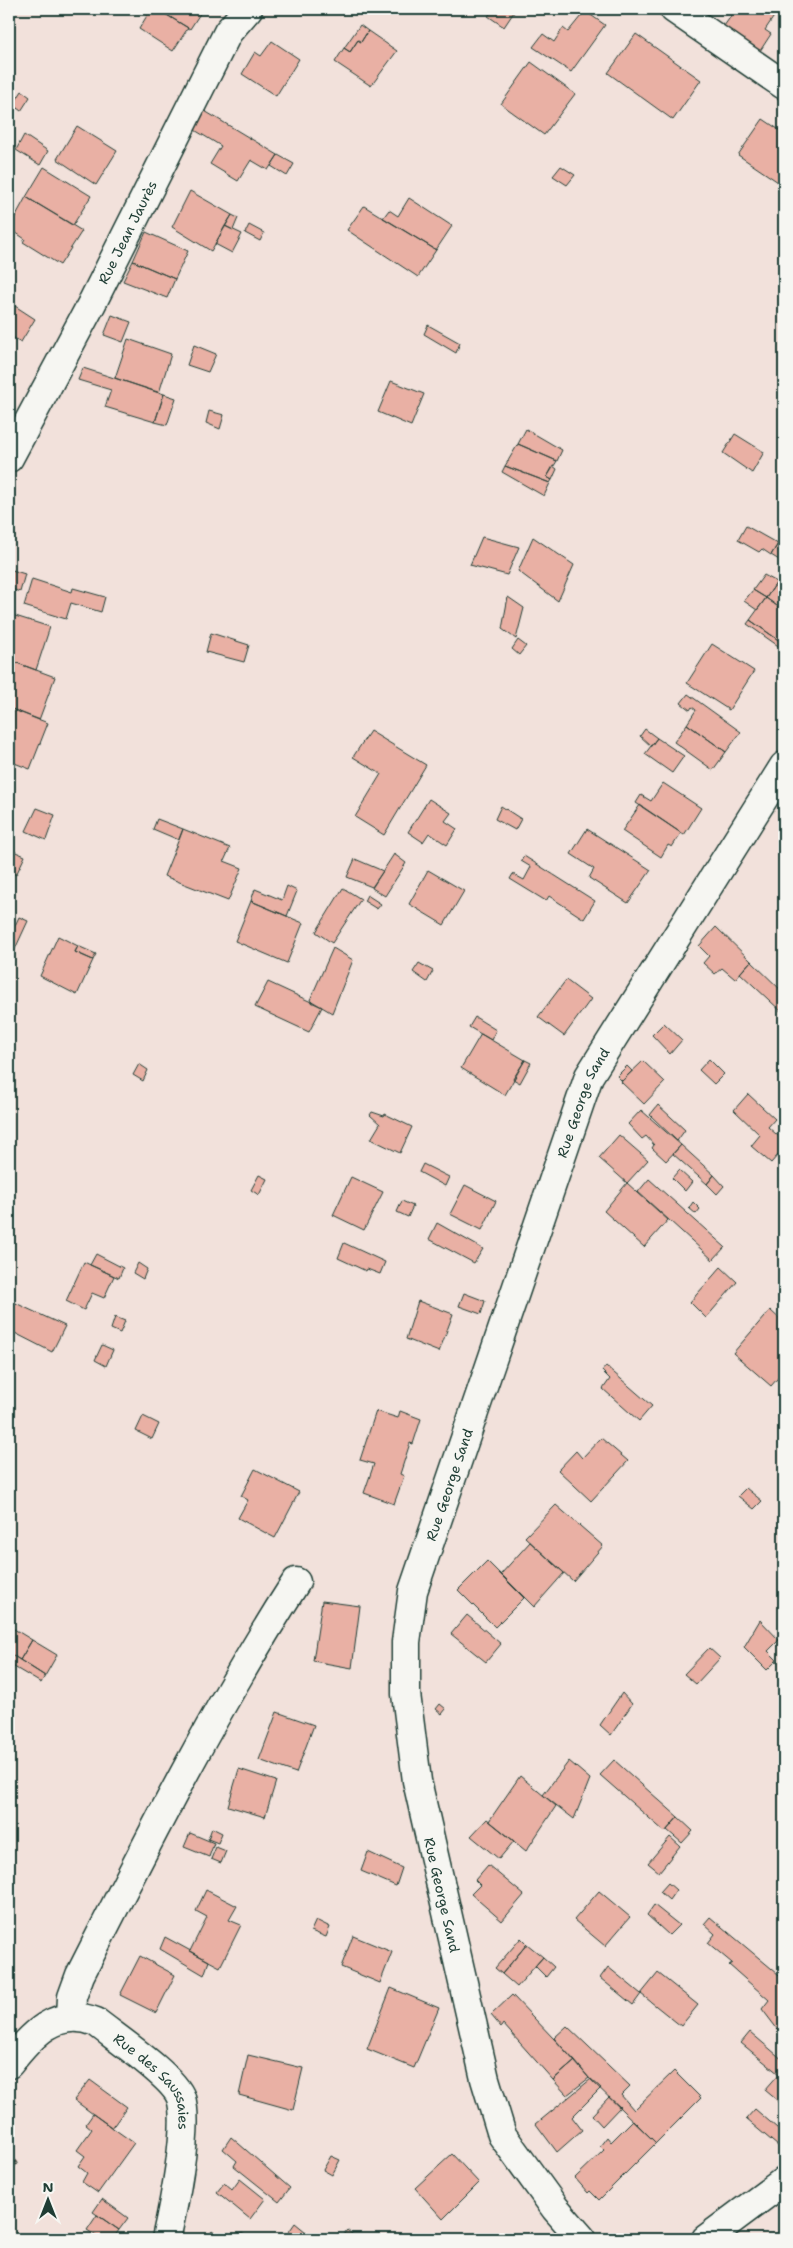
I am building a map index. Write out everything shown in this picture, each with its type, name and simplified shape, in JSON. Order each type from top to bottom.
[{"type":"street","name":"Rue Jean Jaurès","points":[[9,458],[91,305],[228,32],[248,9]]},
{"type":"street","points":[[674,9],[784,85]]},
{"type":"street","name":"Rue George Sand","points":[[582,2239],[555,2208],[502,2135],[485,2079],[417,1781],[406,1694],[406,1642],[413,1591],[589,1076],[784,766]]},
{"type":"street","points":[[9,2064],[28,2040],[44,2028],[71,2017],[72,1997],[80,1975],[165,1806],[259,1638],[296,1582]]},
{"type":"street","name":"Rue des Saussaies","points":[[71,2017],[83,2017],[96,2022],[168,2079],[181,2098],[183,2126],[179,2166],[166,2239]]},
{"type":"street","points":[[706,2239],[784,2181]]},
{"type":"building","points":[[151,9],[157,9],[188,28],[173,51],[139,29]]},
{"type":"building","points":[[157,9],[203,9],[190,29]]},
{"type":"building","points":[[494,9],[516,9],[504,27],[488,16]]},
{"type":"building","points":[[736,9],[779,9],[765,30],[771,34],[760,51],[724,26]]},
{"type":"building","points":[[585,11],[605,25],[571,72],[533,47],[543,34],[554,42],[563,28],[568,32]]},
{"type":"building","points":[[360,25],[368,31],[361,42],[358,40],[350,52],[344,48]]},
{"type":"building","points":[[368,31],[397,51],[371,86],[335,62],[344,48],[350,52],[358,40],[361,42]]},
{"type":"building","points":[[636,34],[701,80],[673,120],[608,73]]},
{"type":"building","points":[[272,41],[299,59],[276,96],[242,74],[255,52],[261,56]]},
{"type":"building","points":[[531,62],[575,94],[544,135],[501,104]]},
{"type":"building","points":[[22,91],[30,97],[21,111],[13,105]]},
{"type":"building","points":[[203,110],[278,155],[268,170],[251,160],[238,181],[210,164],[221,146],[193,129]]},
{"type":"building","points":[[763,119],[784,133],[784,186],[738,155]]},
{"type":"building","points":[[77,126],[117,151],[96,185],[57,159]]},
{"type":"building","points":[[24,135],[48,151],[40,165],[16,150]]},
{"type":"building","points":[[278,155],[294,164],[287,176],[271,166]]},
{"type":"building","points":[[561,166],[575,175],[567,185],[553,176]]},
{"type":"building","points":[[44,167],[91,196],[73,225],[26,197]]},
{"type":"building","points":[[190,191],[232,215],[211,251],[172,227]]},
{"type":"building","points":[[26,197],[82,231],[60,265],[23,242],[25,239],[9,228]]},
{"type":"building","points":[[409,198],[452,226],[436,250],[383,218],[389,210],[398,216]]},
{"type":"building","points":[[364,206],[436,250],[418,277],[347,230]]},
{"type":"building","points":[[232,215],[238,218],[233,230],[225,226]]},
{"type":"building","points":[[249,225],[264,233],[260,241],[245,233]]},
{"type":"building","points":[[225,226],[242,234],[232,253],[215,244]]},
{"type":"building","points":[[146,232],[188,251],[175,279],[133,261]]},
{"type":"building","points":[[133,261],[175,279],[167,298],[123,281]]},
{"type":"building","points":[[15,306],[35,319],[21,342],[9,335],[9,316]]},
{"type":"building","points":[[112,315],[131,322],[123,342],[104,335]]},
{"type":"building","points":[[428,325],[460,343],[456,353],[424,334]]},
{"type":"building","points":[[128,339],[171,354],[159,393],[115,378]]},
{"type":"building","points":[[194,345],[216,354],[208,372],[187,365]]},
{"type":"building","points":[[83,368],[164,394],[155,422],[105,407],[111,390],[78,380]]},
{"type":"building","points":[[391,381],[424,394],[411,426],[378,412]]},
{"type":"building","points":[[164,394],[176,398],[167,425],[155,422]]},
{"type":"building","points":[[209,411],[224,415],[220,429],[206,423]]},
{"type":"building","points":[[526,429],[562,450],[557,461],[518,444]]},
{"type":"building","points":[[735,434],[764,452],[752,473],[723,453]]},
{"type":"building","points":[[518,444],[557,461],[547,477],[552,480],[550,483],[505,466]]},
{"type":"building","points":[[505,466],[550,483],[544,496],[502,472]]},
{"type":"building","points":[[553,466],[557,469],[552,480],[547,477]]},
{"type":"building","points":[[746,526],[778,544],[771,555],[762,549],[759,552],[738,540]]},
{"type":"building","points":[[784,534],[784,563],[771,555]]},
{"type":"building","points":[[482,537],[519,547],[507,575],[470,565]]},
{"type":"building","points":[[533,537],[574,565],[558,601],[518,571]]},
{"type":"building","points":[[9,569],[25,574],[20,592],[9,588]]},
{"type":"building","points":[[764,575],[777,582],[766,598],[753,590]]},
{"type":"building","points":[[32,579],[72,592],[73,588],[105,597],[101,612],[71,603],[66,619],[24,606]]},
{"type":"building","points":[[777,582],[784,587],[784,611],[766,598]]},
{"type":"building","points":[[753,590],[766,598],[757,610],[744,601]]},
{"type":"building","points":[[508,597],[524,608],[516,639],[502,629]]},
{"type":"building","points":[[766,598],[784,611],[784,644],[750,620]]},
{"type":"building","points":[[9,614],[50,627],[36,670],[9,660],[13,643],[9,642]]},
{"type":"building","points":[[750,620],[784,644],[784,650],[747,624]]},
{"type":"building","points":[[211,633],[249,645],[244,662],[206,652]]},
{"type":"building","points":[[518,640],[526,646],[519,655],[512,649]]},
{"type":"building","points":[[712,644],[754,671],[729,710],[687,683]]},
{"type":"building","points":[[9,660],[55,677],[39,720],[9,708]]},
{"type":"building","points":[[688,694],[741,732],[726,752],[687,724],[696,710],[692,707],[690,710],[681,703]]},
{"type":"building","points":[[9,708],[48,723],[30,769],[9,761]]},
{"type":"building","points":[[687,724],[726,752],[713,770],[674,742]]},
{"type":"building","points":[[645,729],[657,738],[651,746],[640,736]]},
{"type":"building","points":[[370,731],[426,765],[384,835],[355,817],[381,774],[353,757]]},
{"type":"building","points":[[657,738],[684,756],[672,773],[645,754]]},
{"type":"building","points":[[663,783],[701,808],[684,835],[636,803],[641,795],[651,801]]},
{"type":"building","points":[[429,799],[451,813],[445,821],[457,829],[447,845],[429,833],[423,842],[408,832]]},
{"type":"building","points":[[640,805],[681,833],[672,847],[668,845],[661,857],[622,831]]},
{"type":"building","points":[[501,806],[521,819],[515,830],[495,819]]},
{"type":"building","points":[[37,808],[55,815],[46,840],[26,831]]},
{"type":"building","points":[[157,819],[183,829],[179,840],[153,829]]},
{"type":"building","points":[[183,829],[230,848],[224,861],[242,868],[228,901],[164,876]]},
{"type":"building","points":[[587,829],[651,870],[628,903],[589,878],[594,869],[571,854]]},
{"type":"building","points":[[11,850],[25,856],[16,875],[9,871],[9,855]]},
{"type":"building","points":[[394,854],[406,863],[385,896],[372,888]]},
{"type":"building","points":[[524,856],[595,901],[584,919],[549,896],[546,901],[510,879],[513,874],[524,880],[531,867],[521,861]]},
{"type":"building","points":[[355,859],[383,871],[372,887],[347,877]]},
{"type":"building","points":[[428,870],[464,891],[444,925],[409,904]]},
{"type":"building","points":[[287,886],[297,891],[287,916],[251,901],[255,889],[282,900]]},
{"type":"building","points":[[343,888],[361,899],[332,943],[316,932]]},
{"type":"building","points":[[367,895],[381,904],[377,909],[364,901]]},
{"type":"building","points":[[251,901],[303,923],[287,963],[235,941]]},
{"type":"building","points":[[19,917],[28,921],[9,962],[9,938]]},
{"type":"building","points":[[716,927],[751,961],[735,979],[722,968],[715,974],[703,963],[709,956],[699,946]]},
{"type":"building","points":[[58,936],[78,946],[75,952],[93,960],[77,995],[40,976]]},
{"type":"building","points":[[78,946],[96,954],[93,960],[75,952]]},
{"type":"building","points":[[333,948],[353,960],[332,1013],[310,1000]]},
{"type":"building","points":[[751,961],[784,993],[784,1014],[740,973]]},
{"type":"building","points":[[419,963],[433,971],[427,982],[413,972]]},
{"type":"building","points":[[566,980],[591,999],[564,1036],[538,1017]]},
{"type":"building","points":[[268,982],[322,1007],[309,1032],[255,1007]]},
{"type":"building","points":[[475,1017],[496,1030],[491,1040],[469,1027]]},
{"type":"building","points":[[664,1023],[682,1040],[670,1054],[652,1035]]},
{"type":"building","points":[[481,1034],[525,1060],[505,1095],[461,1068]]},
{"type":"building","points":[[709,1059],[724,1074],[714,1084],[699,1070]]},
{"type":"building","points":[[525,1060],[531,1063],[520,1083],[513,1079]]},
{"type":"building","points":[[643,1061],[665,1082],[644,1104],[621,1082]]},
{"type":"building","points":[[139,1064],[148,1070],[143,1081],[133,1075]]},
{"type":"building","points":[[627,1066],[632,1071],[622,1081],[617,1076]]},
{"type":"building","points":[[748,1094],[775,1119],[768,1127],[784,1141],[784,1148],[771,1163],[751,1146],[760,1135],[734,1110]]},
{"type":"building","points":[[658,1105],[685,1130],[677,1141],[650,1115]]},
{"type":"building","points":[[641,1110],[681,1145],[666,1161],[652,1148],[654,1145],[646,1136],[642,1139],[628,1124]]},
{"type":"building","points":[[372,1112],[384,1116],[385,1114],[412,1127],[400,1153],[371,1139],[380,1124],[370,1115]]},
{"type":"building","points":[[619,1135],[648,1160],[627,1183],[599,1158]]},
{"type":"building","points":[[681,1145],[714,1175],[707,1184],[673,1154]]},
{"type":"building","points":[[423,1164],[449,1177],[445,1186],[419,1172]]},
{"type":"building","points":[[679,1170],[692,1182],[685,1191],[672,1178]]},
{"type":"building","points":[[259,1175],[267,1179],[259,1195],[251,1190]]},
{"type":"building","points":[[714,1175],[724,1186],[717,1194],[707,1184]]},
{"type":"building","points":[[351,1177],[383,1192],[364,1230],[333,1215]]},
{"type":"building","points":[[649,1179],[725,1247],[713,1260],[638,1192]]},
{"type":"building","points":[[627,1183],[668,1220],[644,1247],[604,1211]]},
{"type":"building","points":[[465,1185],[496,1201],[482,1230],[450,1214]]},
{"type":"building","points":[[402,1201],[413,1206],[408,1217],[397,1212]]},
{"type":"building","points":[[693,1202],[700,1209],[696,1214],[689,1208]]},
{"type":"building","points":[[437,1223],[483,1249],[474,1263],[429,1239]]},
{"type":"building","points":[[344,1243],[385,1262],[380,1274],[367,1269],[366,1271],[338,1258]]},
{"type":"building","points":[[96,1254],[123,1268],[119,1278],[90,1265]]},
{"type":"building","points":[[84,1262],[114,1276],[104,1298],[92,1293],[84,1310],[66,1301]]},
{"type":"building","points":[[138,1263],[147,1269],[143,1279],[133,1273]]},
{"type":"building","points":[[721,1267],[737,1282],[706,1318],[690,1302]]},
{"type":"building","points":[[464,1293],[485,1301],[481,1314],[459,1306]]},
{"type":"building","points":[[9,1300],[65,1326],[52,1352],[9,1330]]},
{"type":"building","points":[[418,1301],[453,1314],[439,1352],[406,1339]]},
{"type":"building","points":[[770,1310],[784,1323],[784,1353],[778,1359],[784,1365],[784,1371],[771,1386],[733,1353]]},
{"type":"building","points":[[115,1317],[125,1321],[120,1333],[111,1329]]},
{"type":"building","points":[[102,1345],[113,1350],[106,1366],[95,1360]]},
{"type":"building","points":[[606,1366],[652,1406],[639,1421],[603,1389],[610,1379],[602,1371]]},
{"type":"building","points":[[376,1411],[398,1418],[400,1411],[421,1419],[413,1444],[410,1443],[400,1474],[404,1476],[394,1504],[364,1493],[374,1464],[360,1460]]},
{"type":"building","points":[[143,1416],[159,1424],[152,1439],[136,1431]]},
{"type":"building","points":[[601,1438],[628,1461],[591,1501],[558,1470],[576,1451],[582,1458]]},
{"type":"building","points":[[255,1469],[299,1492],[275,1538],[238,1518],[248,1500],[241,1496]]},
{"type":"building","points":[[746,1488],[762,1501],[754,1509],[738,1496]]},
{"type":"building","points":[[556,1505],[603,1546],[573,1581],[525,1537]]},
{"type":"building","points":[[530,1542],[564,1573],[534,1607],[501,1574]]},
{"type":"building","points":[[487,1561],[524,1598],[495,1627],[458,1590]]},
{"type":"building","points":[[322,1601],[360,1606],[352,1668],[313,1661]]},
{"type":"building","points":[[467,1615],[501,1644],[486,1662],[451,1634]]},
{"type":"building","points":[[760,1620],[779,1640],[768,1651],[777,1660],[767,1670],[744,1647]]},
{"type":"building","points":[[9,1626],[32,1640],[20,1660],[9,1653]]},
{"type":"building","points":[[32,1640],[57,1655],[45,1676],[20,1660]]},
{"type":"building","points":[[709,1648],[720,1658],[696,1684],[684,1674]]},
{"type":"building","points":[[9,1653],[45,1676],[41,1683],[9,1664]]},
{"type":"building","points":[[622,1693],[632,1704],[611,1735],[600,1725]]},
{"type":"building","points":[[440,1704],[446,1709],[442,1714],[436,1709]]},
{"type":"building","points":[[277,1712],[314,1725],[296,1773],[259,1760]]},
{"type":"building","points":[[614,1760],[678,1817],[665,1832],[600,1775]]},
{"type":"building","points":[[569,1761],[590,1779],[574,1819],[543,1795]]},
{"type":"building","points":[[239,1769],[276,1781],[265,1817],[228,1806]]},
{"type":"building","points":[[520,1776],[556,1806],[526,1851],[489,1821]]},
{"type":"building","points":[[678,1817],[693,1831],[682,1843],[667,1830]]},
{"type":"building","points":[[487,1819],[514,1841],[499,1859],[471,1836]]},
{"type":"building","points":[[212,1828],[222,1833],[218,1843],[208,1839]]},
{"type":"building","points":[[190,1833],[214,1843],[209,1857],[184,1847]]},
{"type":"building","points":[[670,1837],[680,1846],[659,1872],[648,1863]]},
{"type":"building","points":[[216,1847],[226,1851],[221,1863],[211,1859]]},
{"type":"building","points":[[368,1852],[402,1868],[396,1886],[361,1871]]},
{"type":"building","points":[[488,1865],[524,1895],[502,1921],[471,1894],[480,1885],[475,1880]]},
{"type":"building","points":[[668,1883],[676,1890],[669,1900],[660,1892]]},
{"type":"building","points":[[206,1890],[237,1906],[229,1920],[241,1925],[220,1967],[190,1951],[207,1917],[196,1911]]},
{"type":"building","points":[[599,1891],[630,1917],[605,1946],[574,1920]]},
{"type":"building","points":[[654,1905],[679,1925],[669,1935],[647,1915]]},
{"type":"building","points":[[710,1917],[784,1979],[784,2022],[778,2030],[762,2009],[769,2000],[729,1965],[732,1963],[708,1943],[715,1934],[704,1924]]},
{"type":"building","points":[[316,1920],[330,1927],[326,1937],[311,1931]]},
{"type":"building","points":[[353,1936],[392,1952],[380,1983],[341,1967]]},
{"type":"building","points":[[165,1937],[209,1961],[204,1975],[160,1949]]},
{"type":"building","points":[[521,1938],[527,1944],[502,1974],[495,1968]]},
{"type":"building","points":[[527,1944],[543,1957],[517,1987],[502,1974]]},
{"type":"building","points":[[140,1956],[175,1975],[156,2013],[120,1995]]},
{"type":"building","points":[[543,1957],[554,1967],[546,1977],[535,1966]]},
{"type":"building","points":[[608,1967],[641,1994],[633,2005],[600,1978]]},
{"type":"building","points":[[658,1973],[698,2005],[681,2026],[641,1994]]},
{"type":"building","points":[[391,1988],[439,2008],[414,2068],[367,2049]]},
{"type":"building","points":[[512,1995],[575,2061],[553,2080],[503,2024],[501,2027],[491,2015]]},
{"type":"building","points":[[567,2026],[630,2086],[621,2095],[634,2110],[674,2071],[701,2098],[656,2143],[589,2078],[554,2038]]},
{"type":"building","points":[[750,2032],[784,2061],[784,2106],[765,2090],[779,2074],[741,2043]]},
{"type":"building","points":[[248,2055],[303,2068],[293,2110],[239,2095]]},
{"type":"building","points":[[575,2061],[589,2078],[567,2095],[553,2080]]},
{"type":"building","points":[[591,2079],[601,2088],[572,2117],[582,2130],[557,2152],[536,2124]]},
{"type":"building","points":[[90,2080],[127,2107],[112,2128],[74,2100]]},
{"type":"building","points":[[609,2097],[620,2107],[602,2126],[592,2115]]},
{"type":"building","points":[[755,2109],[784,2134],[784,2139],[778,2146],[746,2119]]},
{"type":"building","points":[[93,2114],[134,2143],[98,2193],[82,2182],[87,2173],[78,2166],[85,2156],[77,2150],[92,2129],[86,2124]]},
{"type":"building","points":[[633,2120],[656,2143],[599,2200],[590,2191],[588,2193],[575,2178],[604,2150],[600,2146],[607,2137],[611,2142]]},
{"type":"building","points":[[231,2137],[290,2188],[279,2202],[234,2166],[237,2161],[223,2149]]},
{"type":"building","points":[[452,2154],[479,2183],[443,2219],[415,2188]]},
{"type":"building","points":[[9,2155],[18,2162],[9,2175]]},
{"type":"building","points":[[331,2156],[340,2160],[332,2175],[323,2170]]},
{"type":"building","points":[[240,2179],[265,2199],[250,2219],[217,2192],[224,2183],[232,2190]]},
{"type":"building","points":[[102,2199],[128,2218],[119,2230],[93,2212]]},
{"type":"building","points":[[97,2215],[119,2230],[113,2239],[101,2239],[87,2230]]},
{"type":"building","points":[[295,2223],[306,2232],[301,2239],[295,2239],[288,2233]]},
{"type":"building","points":[[347,2230],[358,2239],[340,2239]]},
{"type":"building","points":[[212,2231],[222,2239],[206,2239]]},
{"type":"building","points":[[242,2233],[250,2239],[237,2239]]}]
